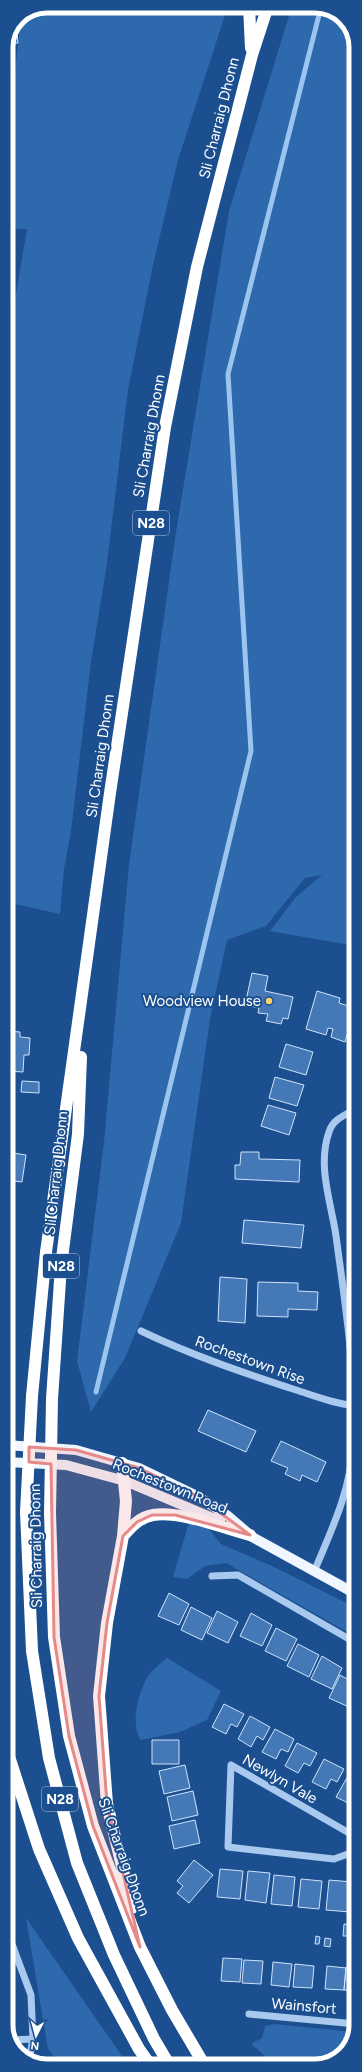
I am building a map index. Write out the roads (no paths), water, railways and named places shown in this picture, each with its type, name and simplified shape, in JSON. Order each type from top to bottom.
[{"type":"highway","points":[[249,13],[252,55]]},
{"type":"highway","name":"Sli Charraig Dhonn","points":[[166,2059],[154,2040],[114,1955],[77,1863],[49,1758],[32,1651],[26,1512],[32,1396],[46,1252],[83,997],[110,793],[165,427],[197,267],[252,55],[266,13]]},
{"type":"highway","name":"Sli Charraig Dhonn","points":[[83,997],[78,1134],[61,1266],[52,1399],[50,1513],[54,1637],[69,1736],[93,1826],[140,1947],[172,2010],[201,2059]]},
{"type":"highway","points":[[122,1463],[126,1501],[123,1536],[107,1624],[99,1696],[107,1804],[140,1947]]},
{"type":"highway","points":[[123,1536],[137,1522],[152,1515],[175,1515],[250,1535]]},
{"type":"highway","points":[[13,1769],[39,1849],[78,1938],[139,2049],[146,2059]]},
{"type":"main road","name":"Rochestown Road","points":[[13,1446],[76,1450],[139,1468],[199,1497],[228,1516],[250,1535]]},
{"type":"main road","name":"Rochestown Road","points":[[13,1462],[66,1465],[125,1481],[250,1535],[349,1590]]},
{"type":"street","points":[[349,1112],[339,1117],[329,1130],[324,1152],[326,1184],[336,1234],[349,1338]]},
{"type":"street","name":"Rochestown Rise","points":[[141,1331],[171,1345],[256,1377],[319,1398],[349,1404]]},
{"type":"street","points":[[314,1572],[344,1498],[349,1469]]},
{"type":"street","points":[[212,1576],[238,1574],[349,1639]]},
{"type":"street","name":"Newlyn Vale","points":[[349,1833],[230,1765],[228,1847],[334,1859],[349,1853]]},
{"type":"street","points":[[13,1947],[31,1995],[33,2039],[30,2054]]},
{"type":"street","name":"Wainsfort","points":[[249,2014],[349,2023]]},
{"type":"street","points":[[17,2040],[33,2039]]},
{"type":"waterway","points":[[96,1392],[251,751],[228,374],[319,13]]},
{"type":"place","name":"Woodview House","points":[[269,1001]]}]
